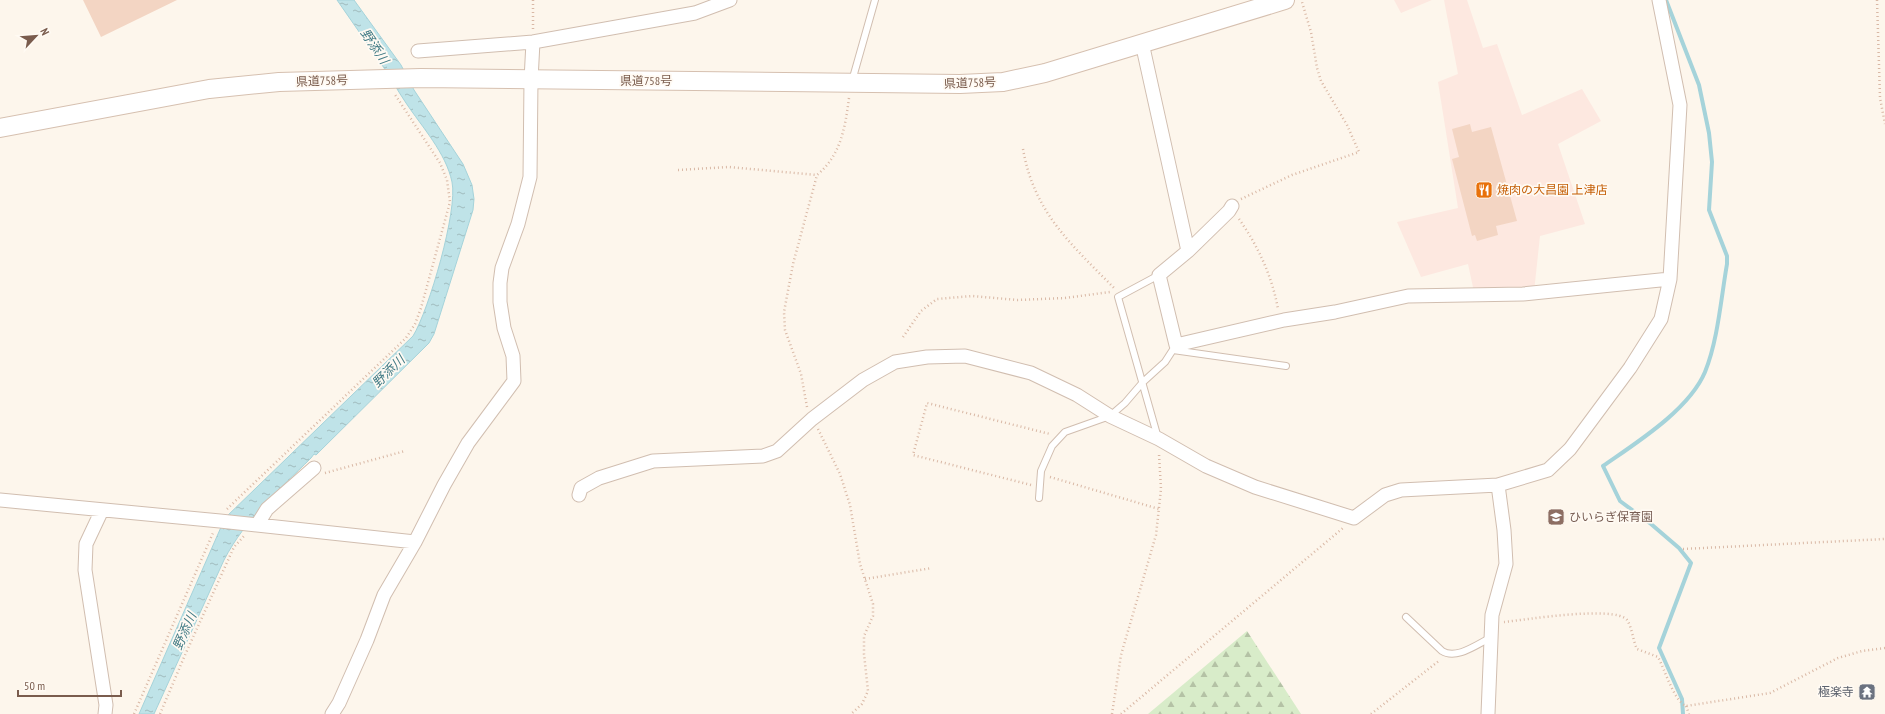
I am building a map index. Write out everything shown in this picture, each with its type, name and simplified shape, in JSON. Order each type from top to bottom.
[{"type":"main road","name":"県道758号","points":[[0,128],[210,89],[280,82],[421,78],[960,84],[1002,82],[1045,73],[1287,1]]},
{"type":"street","points":[[418,51],[533,42],[695,13],[730,0]]},
{"type":"street","points":[[579,495],[581,488],[598,478],[653,461],[763,456],[777,451],[812,419],[863,380],[895,362],[927,357],[965,356],[1031,373],[1077,394],[1110,416],[1159,439],[1206,466],[1255,487],[1354,518],[1385,495],[1401,490],[1498,485],[1548,470],[1570,449],[1630,368],[1661,319],[1670,279],[1680,105],[1659,0]]},
{"type":"street","points":[[332,714],[339,703],[367,640],[384,595],[416,542],[444,485],[468,443],[514,381],[513,356],[504,328],[500,302],[500,283],[502,268],[518,224],[530,177],[533,42]]},
{"type":"street","points":[[1142,43],[1188,250]]},
{"type":"street","points":[[1231,208],[1188,250],[1159,275],[1175,348],[1280,321],[1335,312],[1408,296],[1523,294],[1670,279]]},
{"type":"street","points":[[254,525],[267,509],[310,471]]},
{"type":"street","points":[[1488,714],[1492,615],[1506,564],[1504,530],[1498,485]]},
{"type":"street","points":[[0,500],[218,520],[416,542]]},
{"type":"street","points":[[102,510],[86,544],[85,570],[106,705],[105,714]]},
{"type":"lane","points":[[851,82],[876,0]]},
{"type":"lane","points":[[1159,275],[1118,297],[1159,439]]},
{"type":"lane","points":[[1039,498],[1040,474],[1052,446],[1060,436],[1065,432],[1110,416],[1125,403],[1143,382],[1165,362],[1175,348],[1286,366]]},
{"type":"lane","points":[[1406,617],[1448,655],[1458,653],[1490,638]]},
{"type":"path","points":[[533,0],[533,42]]},
{"type":"path","points":[[1877,0],[1880,98],[1885,124]]},
{"type":"path","points":[[1280,321],[1276,297],[1254,240],[1231,208],[1237,200],[1292,175],[1359,152],[1347,125],[1321,81],[1317,68],[1311,32],[1287,1]]},
{"type":"path","points":[[851,82],[845,128],[839,146],[826,168],[817,175],[793,264],[784,312],[785,330],[801,374],[805,402],[840,474],[850,505],[855,540],[865,579],[874,604],[873,616],[864,636],[864,654],[868,691],[862,704],[851,714]]},
{"type":"path","points":[[134,714],[216,528],[218,520],[406,338],[415,324],[421,308],[450,202],[447,180],[440,163],[393,92]]},
{"type":"path","points":[[903,337],[921,311],[937,299],[972,296],[1018,300],[1065,298],[1116,290],[1061,234],[1043,207],[1027,172],[1024,149]]},
{"type":"path","points":[[678,170],[729,167],[817,175]]},
{"type":"path","points":[[1040,487],[913,455],[927,403],[1060,436]]},
{"type":"path","points":[[1112,714],[1121,655],[1156,535],[1160,489],[1159,439]]},
{"type":"path","points":[[310,471],[333,472],[406,452]]},
{"type":"path","points":[[1040,474],[1159,509]]},
{"type":"path","points":[[1121,714],[1354,518]]},
{"type":"path","points":[[160,714],[234,547],[254,525]]},
{"type":"path","points":[[1683,549],[1885,539]]},
{"type":"path","points":[[865,579],[932,568]]},
{"type":"path","points":[[1491,624],[1560,615],[1601,613],[1622,616],[1627,620],[1637,649],[1658,658],[1677,698],[1686,706],[1689,714]]},
{"type":"path","points":[[1686,706],[1770,693],[1838,658],[1862,651],[1885,648]]},
{"type":"path","points":[[1371,714],[1429,667],[1448,655]]},
{"type":"shaded area","points":[[1394,0],[1432,0],[1401,13]]},
{"type":"shaded area","points":[[1444,0],[1467,0],[1483,48],[1497,44],[1522,115],[1582,89],[1601,121],[1558,144],[1585,224],[1540,236],[1534,292],[1474,292],[1468,264],[1421,277],[1397,222],[1458,208],[1438,82],[1458,74]]},
{"type":"green space","points":[[1247,631],[1301,714],[1148,714]]},
{"type":"water","name":"野添川","points":[[337,0],[354,0],[401,65],[414,90],[463,164],[472,185],[474,199],[473,210],[434,334],[429,343],[316,455],[314,454],[252,518],[224,560],[154,714],[139,714],[225,518],[413,336],[427,305],[441,260],[447,236],[453,196],[452,182],[445,161],[384,67]]},
{"type":"building","points":[[83,0],[177,0],[101,37]]},
{"type":"building","name":"焼肉の大昌園 上津店","points":[[1470,124],[1472,132],[1491,127],[1517,221],[1496,226],[1498,235],[1477,241],[1475,235],[1472,236],[1452,159],[1459,157],[1452,129]]},
{"type":"waterway","points":[[1666,0],[1699,85],[1709,133],[1712,162],[1709,210],[1727,256],[1727,264],[1719,319],[1713,346],[1705,372],[1697,386],[1687,399],[1660,425],[1603,466],[1620,501],[1651,524],[1679,548],[1691,563],[1659,648],[1682,699],[1683,714]]},
{"type":"place","name":"焼肉の大昌園 上津店","points":[[1484,190]]},
{"type":"place","name":"ひいらぎ保育園","points":[[1556,517]]},
{"type":"place","name":"極楽寺","points":[[1867,692]]}]
